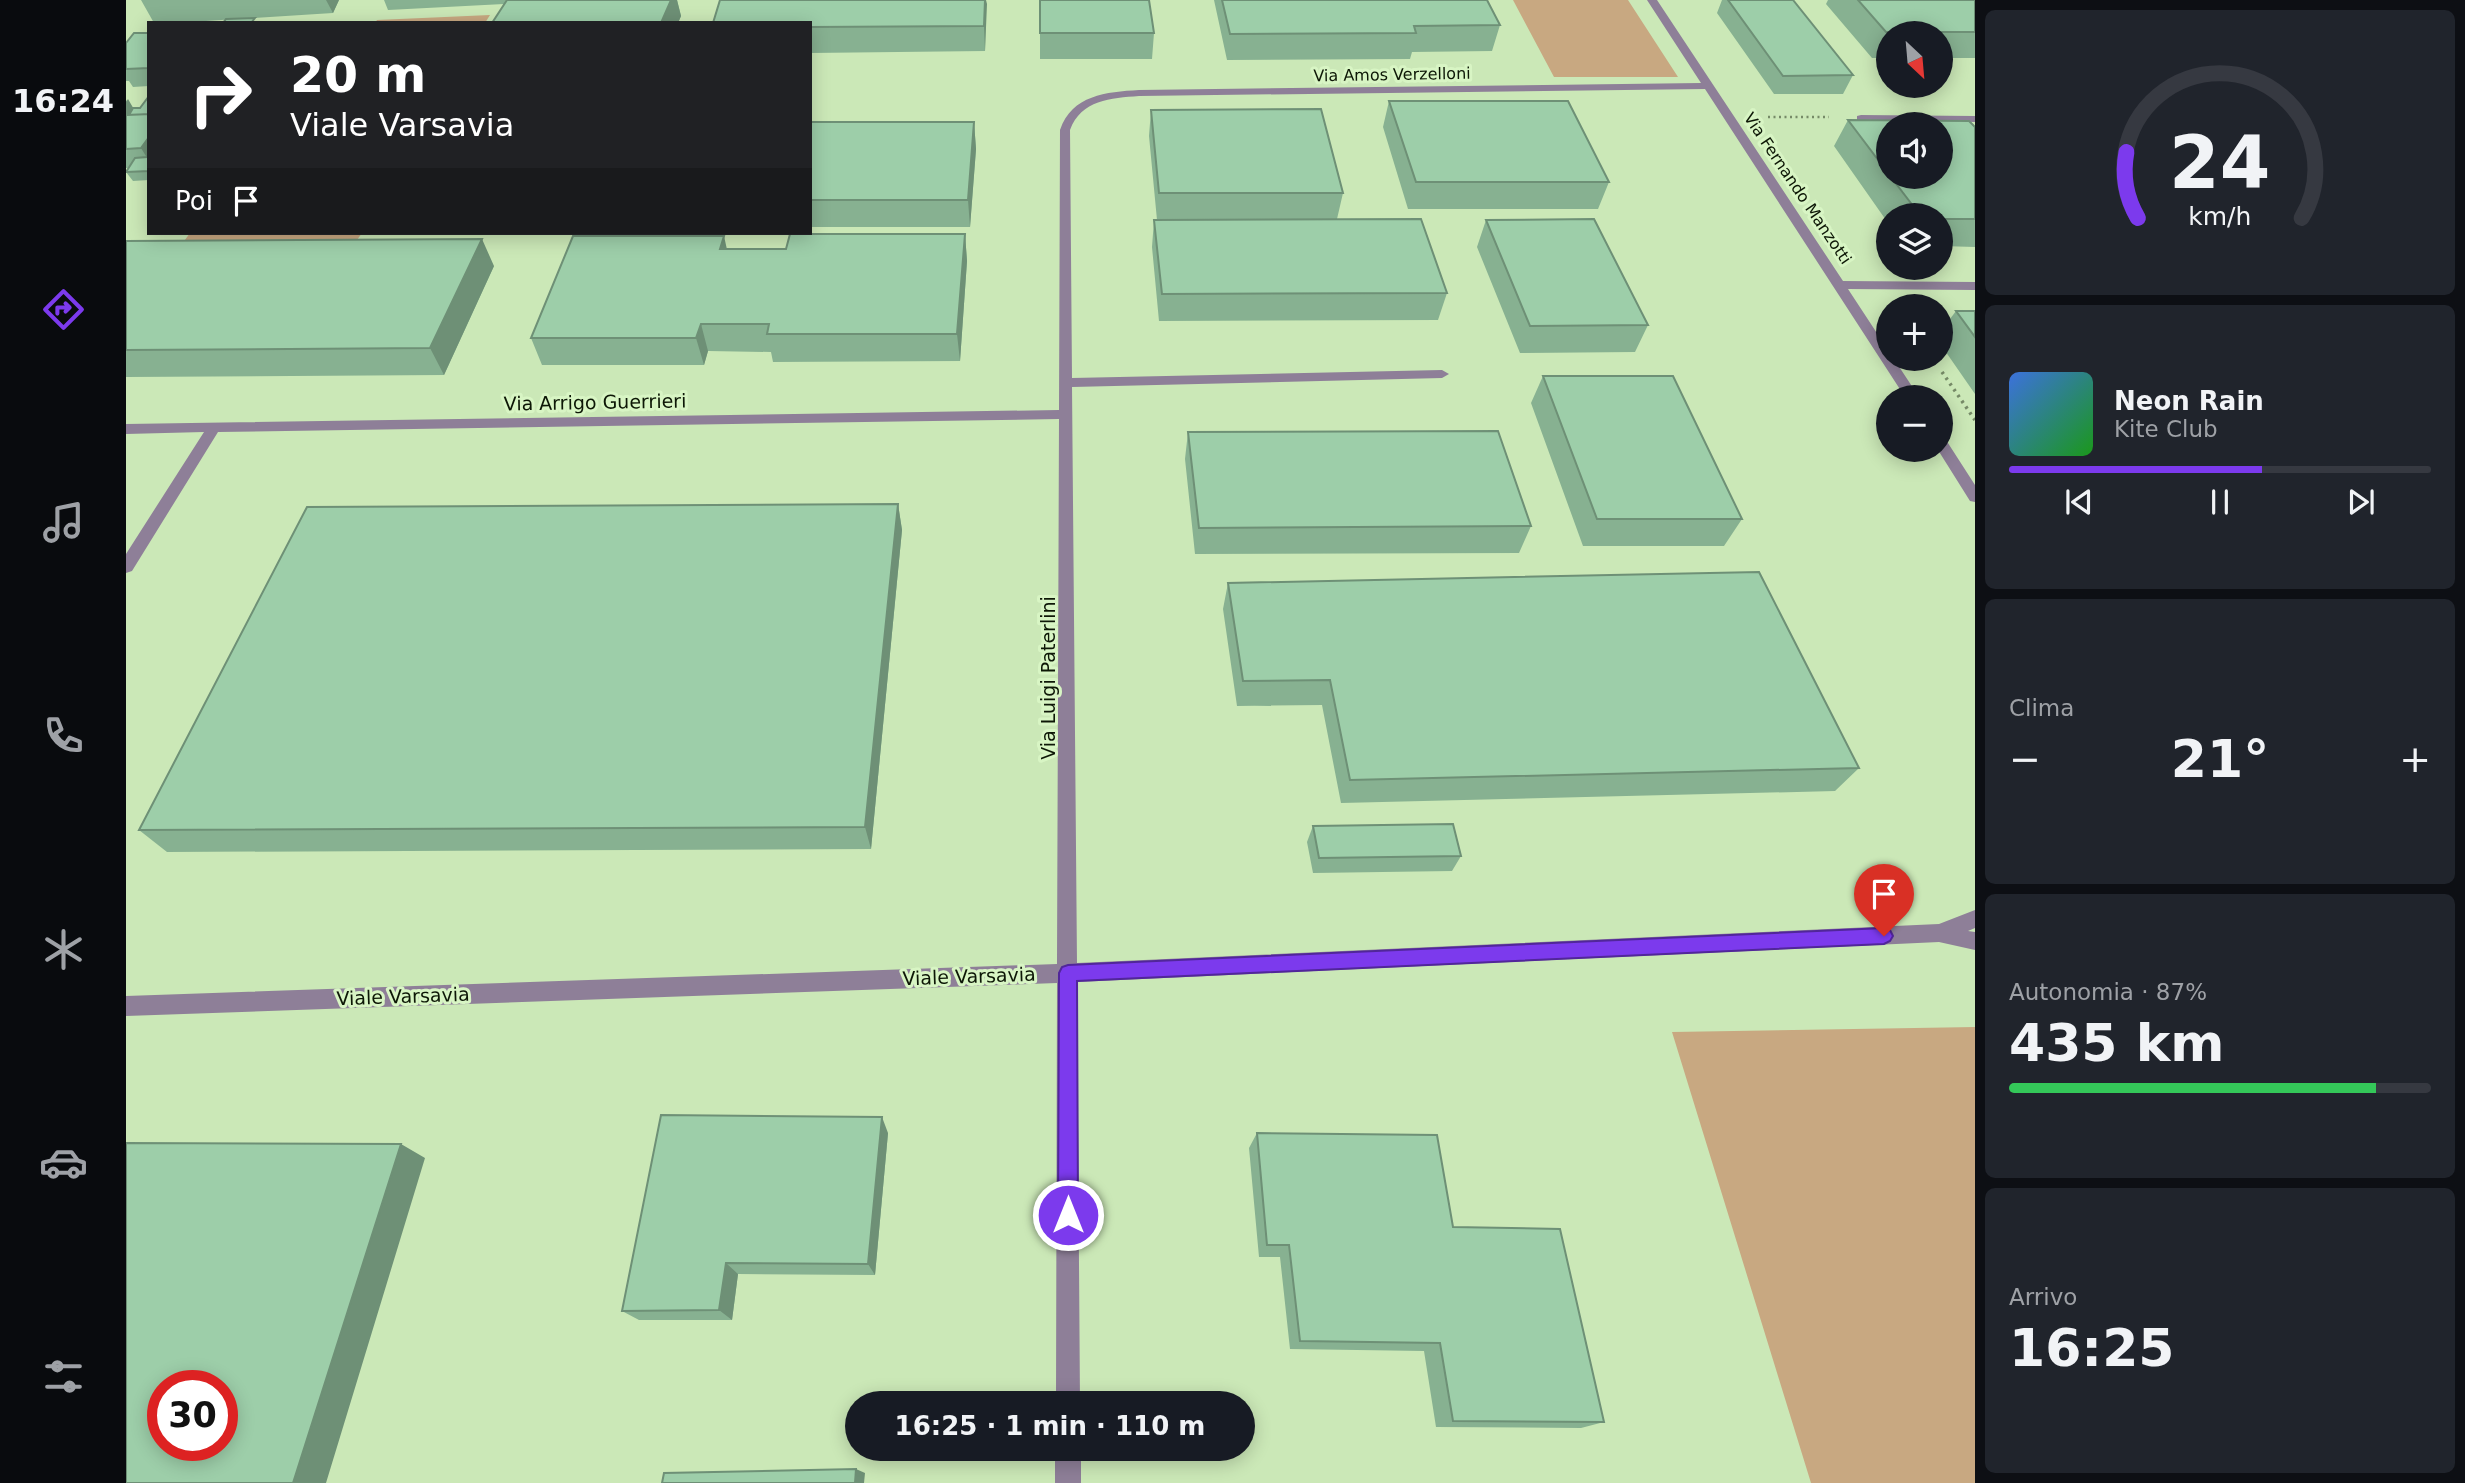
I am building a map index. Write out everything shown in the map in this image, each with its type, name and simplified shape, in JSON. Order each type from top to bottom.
[{"type":"street","name":"Via Fernando Manzotti","points":[[1652,0],[1904,385]]},
{"type":"street","name":"Via Amos Verzelloni","points":[[1077,106],[1114,95],[1139,93],[1709,86]]},
{"type":"street","name":"Via Luigi Paterlini","points":[[1068,1391],[1065,130],[1067,117],[1077,106]]},
{"type":"street","points":[[1861,118],[1975,119]]},
{"type":"street","points":[[1841,285],[1975,286]]},
{"type":"street","points":[[1065,383],[1442,374]]},
{"type":"street","name":"Via Arrigo Guerrieri","points":[[126,429],[1065,414]]},
{"type":"street","points":[[126,567],[214,428]]},
{"type":"street","points":[[1953,462],[1975,497]]},
{"type":"street","name":"Viale Varsavia","points":[[1938,933],[1975,919]]},
{"type":"street","name":"Viale Varsavia","points":[[126,1006],[1068,973],[1938,933],[1975,941]]},
{"type":"street","points":[[1068,1461],[1068,1483]]},
{"type":"path","points":[[1764,117],[1861,118]]},
{"type":"path","points":[[1940,371],[1975,420]]},
{"type":"shaded area","points":[[1513,0],[1628,0],[1678,77],[1554,77]]},
{"type":"shaded area","points":[[490,15],[486,21],[377,20]]},
{"type":"shaded area","points":[[189,235],[361,235],[357,240],[182,244]]},
{"type":"shaded area","points":[[1975,1027],[1975,1483],[1811,1483],[1672,1032]]},
{"type":"building","points":[[507,0],[671,0],[662,21],[493,21]]},
{"type":"building","points":[[720,0],[985,0],[984,26],[812,27],[812,21],[714,21]]},
{"type":"building","points":[[1040,0],[1149,0],[1154,33],[1040,33]]},
{"type":"building","points":[[1222,0],[1487,0],[1500,25],[1414,26],[1416,33],[1230,34]]},
{"type":"building","points":[[1728,0],[1793,0],[1853,75],[1783,76]]},
{"type":"building","points":[[1858,0],[1975,0],[1975,32],[1953,32],[1953,21],[1876,21]]},
{"type":"building","points":[[255,18],[253,21],[224,21]]},
{"type":"building","points":[[134,33],[147,33],[147,68],[126,69],[126,43]]},
{"type":"building","points":[[147,99],[147,114],[129,115],[133,108],[140,108]]},
{"type":"building","points":[[1389,101],[1568,101],[1609,182],[1416,182]]},
{"type":"building","points":[[1321,109],[1343,193],[1159,193],[1151,110]]},
{"type":"building","points":[[147,114],[147,140],[141,148],[126,149],[126,115]]},
{"type":"building","points":[[1848,120],[1876,120],[1876,157]]},
{"type":"building","points":[[1953,121],[1969,121],[1975,127],[1975,219],[1953,219],[1953,203],[1911,203],[1900,189],[1953,189]]},
{"type":"building","points":[[812,122],[974,122],[968,200],[812,200]]},
{"type":"building","points":[[147,157],[147,171],[126,172],[135,158]]},
{"type":"building","points":[[1421,219],[1447,293],[1162,294],[1154,220]]},
{"type":"building","points":[[1594,219],[1648,325],[1530,326],[1486,220]]},
{"type":"building","points":[[965,234],[957,334],[767,334],[769,324],[701,324],[696,338],[531,338],[573,236],[724,236],[720,249],[786,249],[790,235]]},
{"type":"building","points":[[482,239],[430,348],[126,350],[126,241]]},
{"type":"building","points":[[1956,311],[1975,311],[1975,337]]},
{"type":"building","points":[[1543,376],[1673,376],[1742,519],[1597,519]]},
{"type":"building","points":[[1498,431],[1531,526],[1199,528],[1188,432]]},
{"type":"building","points":[[898,504],[865,827],[139,830],[307,507]]},
{"type":"building","points":[[1759,572],[1859,768],[1350,780],[1330,680],[1243,681],[1228,583]]},
{"type":"building","points":[[1453,824],[1461,856],[1319,858],[1313,826]]},
{"type":"building","points":[[661,1115],[882,1117],[868,1264],[726,1263],[719,1310],[622,1311]]},
{"type":"building","points":[[1257,1133],[1437,1135],[1453,1227],[1560,1229],[1604,1422],[1453,1421],[1440,1343],[1300,1341],[1289,1245],[1267,1245]]},
{"type":"building","points":[[126,1143],[401,1144],[293,1483],[126,1483]]},
{"type":"building","points":[[856,1469],[855,1483],[662,1483],[664,1473]]},
{"type":"route","points":[[1068,1215],[1068,973],[1884,936]]}]
